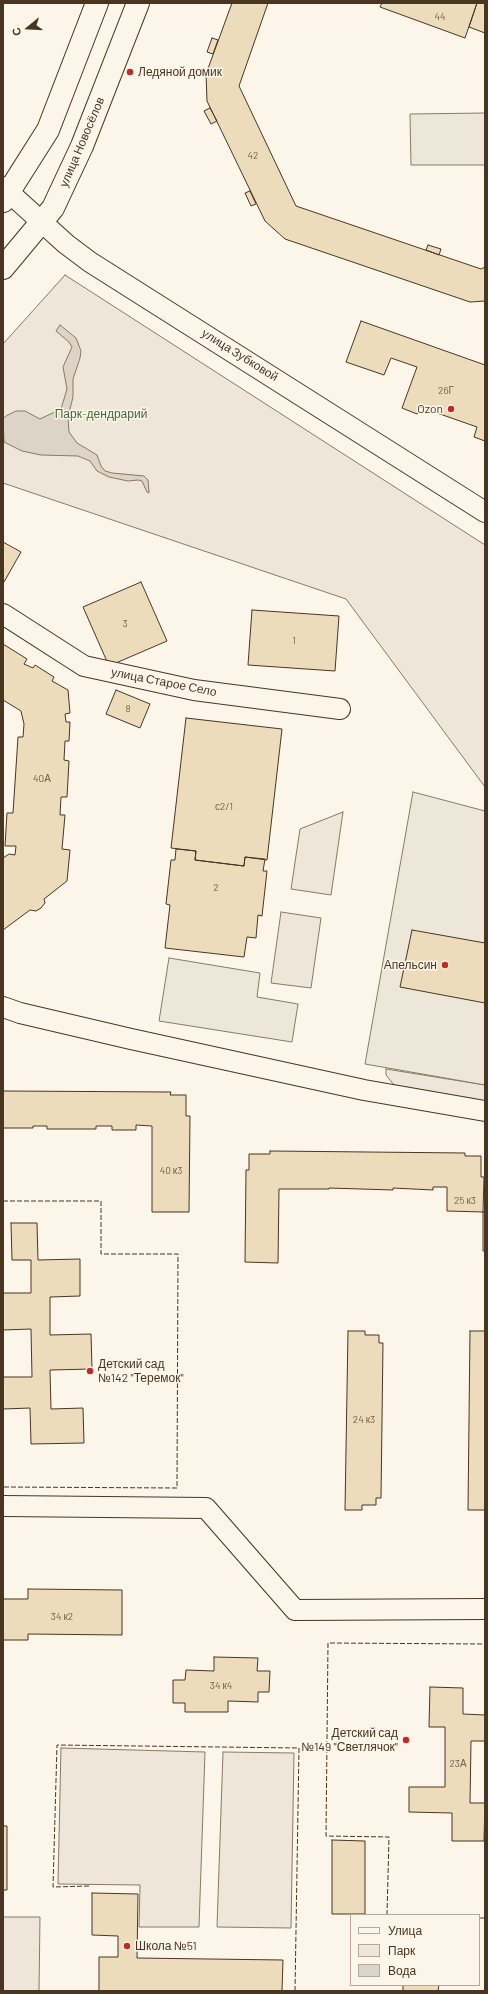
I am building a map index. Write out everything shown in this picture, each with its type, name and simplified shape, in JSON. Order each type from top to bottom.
[{"type":"main road","points":[[5,194],[48,130],[97,3]]},
{"type":"main road","name":"улица Новосёлов","points":[[3,268],[53,208],[82,146],[138,3]]},
{"type":"street","name":"улица Зубковой","points":[[5,194],[42,222],[66,244],[90,262],[485,512]]},
{"type":"street","name":"улица Старое Село","points":[[3,614],[84,666],[194,690],[340,709]]},
{"type":"street","points":[[3,1007],[20,1013],[130,1039],[356,1089],[485,1111]]},
{"type":"street","points":[[3,1506],[206,1508],[295,1610],[485,1608]]},
{"type":"green space","name":"Парк-дендрарий","points":[[65,275],[485,545],[485,787],[346,599],[3,483],[3,344]]},
{"type":"green space","points":[[343,812],[331,895],[291,889],[300,829]]},
{"type":"green space","points":[[281,912],[321,918],[311,988],[271,983]]},
{"type":"green space","points":[[386,1069],[485,1085],[485,1101],[394,1085],[386,1075]]},
{"type":"green space","points":[[61,1748],[205,1752],[199,1927],[139,1927],[140,1885],[58,1884]]},
{"type":"green space","points":[[223,1752],[294,1753],[291,1928],[217,1927]]},
{"type":"green space","points":[[3,1917],[40,1917],[39,1991],[3,1991]]},
{"type":"shaded area","points":[[485,113],[485,165],[411,165],[410,114]]},
{"type":"shaded area","points":[[413,792],[485,811],[485,1085],[365,1064]]},
{"type":"shaded area","points":[[169,958],[260,973],[257,997],[298,1004],[292,1042],[159,1021]]},
{"type":"water","points":[[60,325],[76,338],[81,351],[73,379],[73,397],[68,417],[69,432],[77,443],[97,455],[101,466],[105,471],[144,476],[148,480],[149,493],[147,492],[142,481],[128,481],[109,477],[97,471],[90,461],[78,456],[41,455],[22,451],[4,442],[3,419],[6,416],[16,411],[25,411],[40,419],[61,409],[67,389],[63,367],[72,347],[69,342],[56,331]]},
{"type":"building","points":[[232,3],[268,3],[239,86],[296,206],[481,269],[485,267],[485,301],[470,302],[285,239],[265,221],[207,101],[206,74]]},
{"type":"building","points":[[382,3],[477,3],[465,38],[380,7]]},
{"type":"building","points":[[477,3],[485,3],[485,33],[469,27]]},
{"type":"building","points":[[212,38],[218,40],[213,54],[207,52]]},
{"type":"building","points":[[210,108],[217,121],[211,124],[204,111]]},
{"type":"building","points":[[250,191],[256,204],[251,206],[245,193]]},
{"type":"building","points":[[428,245],[441,249],[439,255],[426,250]]},
{"type":"building","points":[[361,321],[485,365],[485,441],[474,437],[477,427],[420,407],[417,414],[402,408],[417,367],[391,358],[384,375],[346,362]]},
{"type":"building","points":[[3,542],[21,552],[4,582],[3,581]]},
{"type":"building","points":[[141,582],[167,641],[109,666],[83,607]]},
{"type":"building","points":[[252,610],[339,616],[335,671],[248,665]]},
{"type":"building","points":[[3,644],[27,659],[24,664],[33,668],[35,665],[54,677],[52,681],[68,690],[70,713],[65,714],[66,722],[70,722],[69,741],[65,741],[64,760],[69,761],[67,797],[61,797],[60,815],[65,815],[62,849],[70,850],[67,881],[44,899],[45,903],[41,908],[36,911],[30,910],[3,930],[3,858],[9,854],[15,855],[16,846],[5,846],[7,813],[13,813],[18,737],[23,737],[24,724],[21,711],[3,700]]},
{"type":"building","points":[[116,690],[150,704],[140,728],[106,714]]},
{"type":"building","points":[[186,718],[282,729],[267,860],[245,857],[244,866],[195,860],[196,851],[171,848]]},
{"type":"building","points":[[176,849],[196,851],[195,860],[244,866],[245,857],[265,859],[263,871],[267,871],[262,916],[258,915],[256,938],[247,937],[244,957],[165,948],[170,905],[166,904],[171,860],[175,860]]},
{"type":"building","name":"Апельсин","points":[[412,930],[485,943],[485,1003],[400,987]]},
{"type":"building","points":[[3,1091],[171,1092],[170,1095],[186,1095],[186,1116],[190,1116],[189,1212],[152,1212],[152,1126],[136,1125],[136,1130],[112,1130],[112,1126],[96,1126],[96,1129],[47,1129],[47,1126],[33,1126],[33,1128],[3,1128]]},
{"type":"building","points":[[270,1151],[465,1153],[465,1156],[481,1156],[481,1177],[484,1177],[483,1212],[447,1211],[447,1187],[433,1187],[433,1190],[393,1188],[393,1190],[329,1188],[279,1189],[278,1263],[245,1262],[246,1170],[249,1170],[249,1154],[270,1154]]},
{"type":"building","points":[[483,1212],[485,1212],[485,1251],[483,1251]]},
{"type":"building","points":[[11,1223],[37,1223],[38,1260],[80,1259],[80,1296],[50,1297],[50,1335],[91,1334],[92,1369],[50,1370],[51,1409],[83,1408],[84,1443],[31,1444],[30,1408],[3,1409],[3,1377],[32,1377],[31,1329],[3,1330],[3,1293],[31,1293],[31,1260],[12,1260]]},
{"type":"building","points":[[348,1331],[365,1331],[365,1335],[379,1335],[379,1343],[383,1343],[381,1498],[376,1498],[376,1505],[362,1505],[362,1510],[345,1510]]},
{"type":"building","points":[[470,1331],[485,1331],[485,1510],[468,1510]]},
{"type":"building","points":[[28,1589],[122,1590],[122,1635],[28,1634],[28,1640],[3,1640],[3,1599],[28,1599]]},
{"type":"building","points":[[214,1657],[258,1658],[257,1671],[270,1671],[269,1692],[258,1692],[258,1702],[228,1701],[228,1712],[185,1712],[185,1703],[173,1703],[173,1680],[185,1680],[186,1670],[214,1671]]},
{"type":"building","name":"Детский сад №149 \"Светлячок\"","points":[[430,1687],[463,1688],[463,1714],[485,1715],[485,1741],[471,1741],[470,1803],[485,1803],[484,1841],[452,1841],[452,1813],[409,1812],[409,1787],[445,1787],[445,1727],[429,1727]]},
{"type":"building","points":[[3,1826],[7,1826],[7,1890],[3,1890]]},
{"type":"building","points":[[332,1840],[365,1841],[365,1914],[332,1914]]},
{"type":"building","name":"Школа №51","points":[[92,1893],[138,1894],[137,1958],[283,1960],[282,1991],[99,1991],[99,1957],[118,1957],[118,1936],[92,1935]]},
{"type":"building","points":[[403,1986],[439,1986],[438,1991],[403,1991]]},
{"type":"fence","points":[[3,1201],[101,1201],[101,1254],[178,1254],[177,1488],[3,1487]]},
{"type":"fence","points":[[387,1914],[389,1837],[326,1836],[328,1643],[485,1644]]},
{"type":"fence","points":[[89,1886],[53,1887],[57,1745],[299,1748],[295,1991]]},
{"type":"fence","points":[[480,1918],[485,1918]]},
{"type":"place","name":"Ледяной домик","points":[[130,72]]},
{"type":"place","name":"Ozon","points":[[451,409]]},
{"type":"place","name":"Апельсин","points":[[445,965]]},
{"type":"place","name":"Детский сад №142 \"Теремок\"","points":[[90,1371]]},
{"type":"place","name":"Детский сад №149 \"Светлячок\"","points":[[406,1740]]},
{"type":"place","name":"Школа №51","points":[[127,1946]]}]
